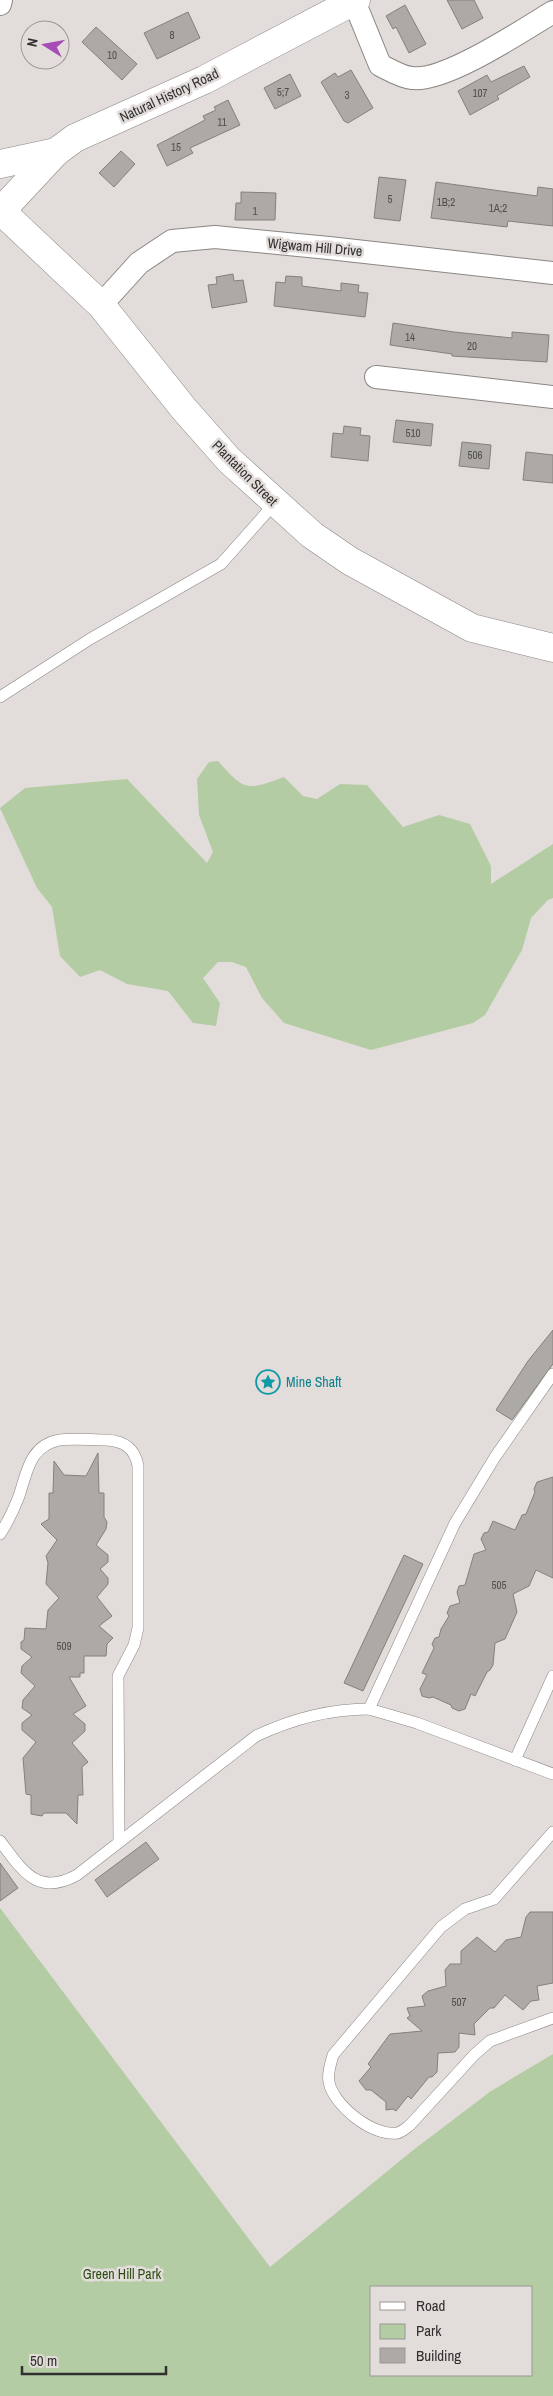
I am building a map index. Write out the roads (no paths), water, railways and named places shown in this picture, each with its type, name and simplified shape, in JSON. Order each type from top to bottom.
[{"type":"main road","name":"Natural History Road","points":[[0,210],[56,152],[75,138],[204,80],[354,0]]},
{"type":"main road","points":[[0,164],[56,152]]},
{"type":"main road","name":"Plantation Street","points":[[0,210],[101,305],[184,409],[229,460],[312,535],[334,551],[420,601],[472,628],[553,648]]},
{"type":"street","points":[[0,4],[1,0]]},
{"type":"street","points":[[354,0],[380,66],[407,77],[425,78],[451,70],[553,12]]},
{"type":"street","name":"Wigwam Hill Drive","points":[[101,305],[140,263],[172,241],[215,238],[330,248],[553,273]]},
{"type":"street","points":[[376,377],[553,397]]},
{"type":"lane","points":[[0,697],[90,639],[221,564],[275,503]]},
{"type":"lane","points":[[369,1709],[455,1522],[495,1457],[553,1374]]},
{"type":"lane","points":[[0,1534],[9,1519],[29,1462],[39,1451],[50,1444],[60,1440],[108,1440],[126,1444],[133,1450],[138,1466],[138,1628],[134,1645],[118,1676],[119,1842]]},
{"type":"lane","points":[[515,1760],[553,1676]]},
{"type":"lane","points":[[0,1841],[25,1872],[46,1883],[63,1883],[77,1875],[256,1736],[286,1722],[341,1709],[369,1709],[418,1723],[553,1774]]},
{"type":"lane","points":[[553,1832],[494,1899],[466,1909],[441,1927],[333,2055],[328,2082],[334,2097],[345,2110],[376,2130],[390,2134],[400,2133],[410,2125],[490,2041],[553,2018]]},
{"type":"place","name":"Mine Shaft","points":[[268,1382]]},
{"type":"park label","name":"Green Hill Park","points":[[122,2274]]}]
